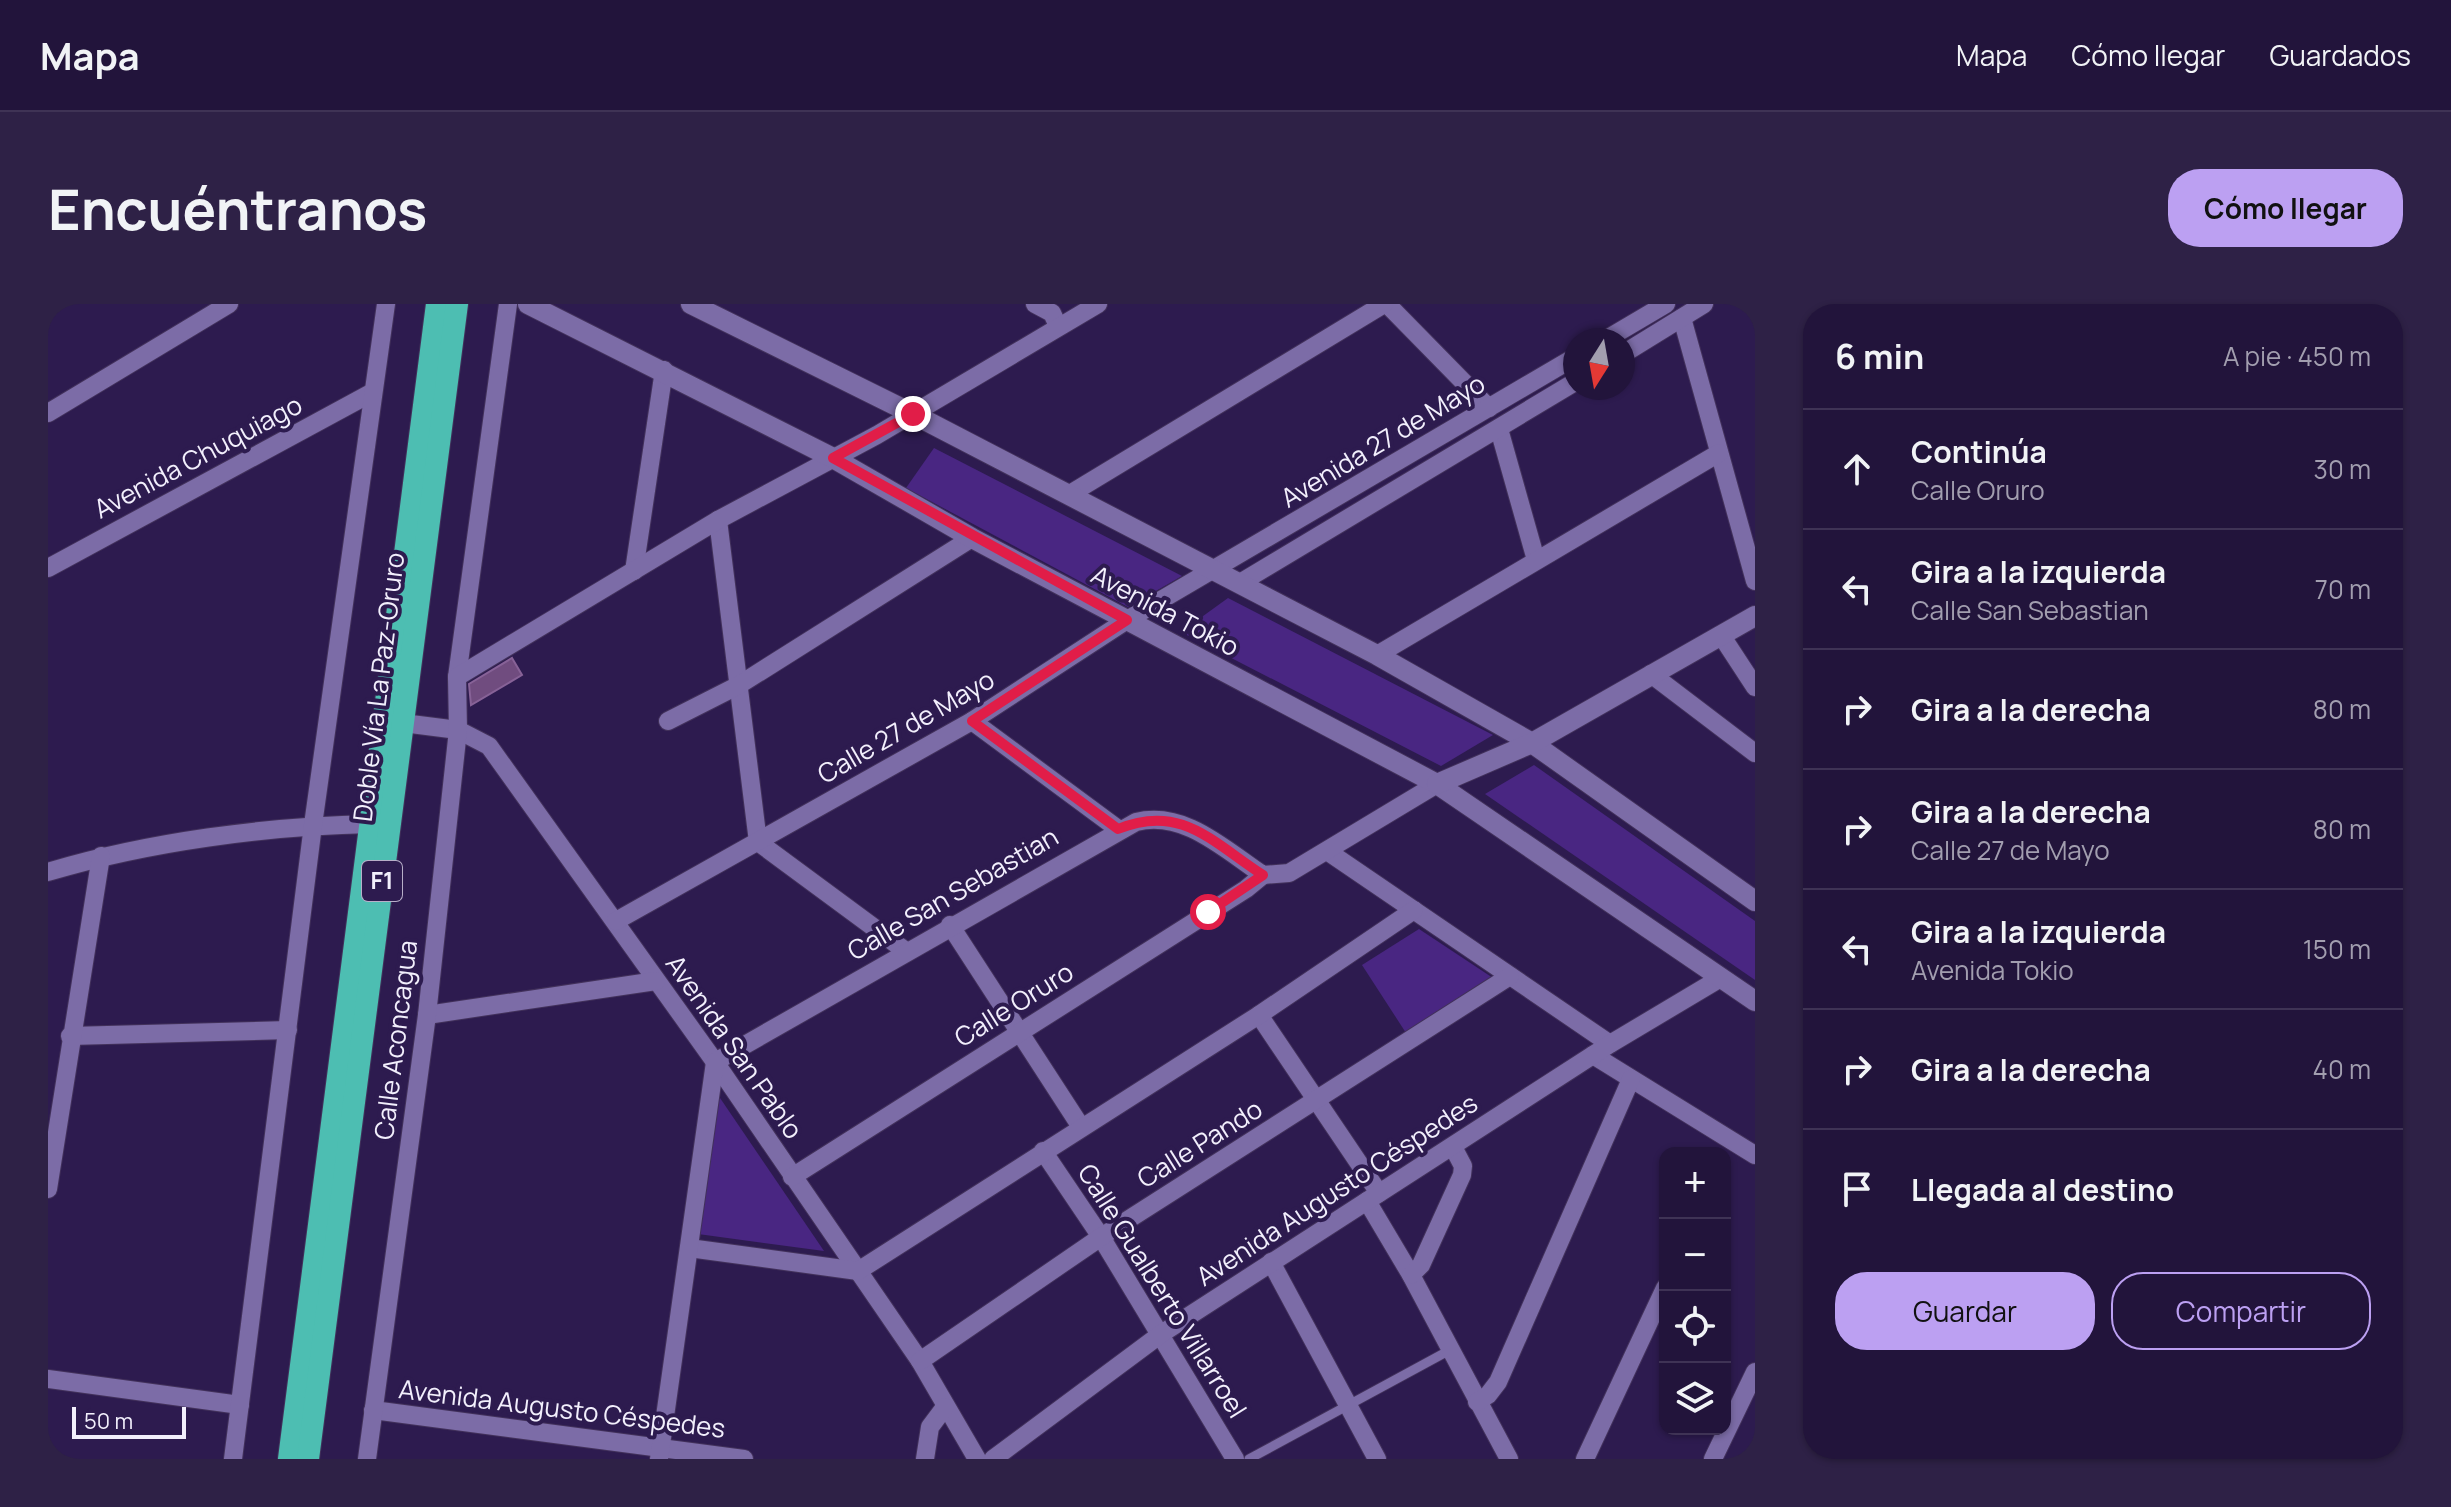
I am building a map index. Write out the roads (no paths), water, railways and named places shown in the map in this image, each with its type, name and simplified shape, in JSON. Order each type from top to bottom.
[{"type":"highway","name":"Doble Vía La Paz-Oruro","points":[[289,1459],[437,304]]},
{"type":"highway","name":"Doble Vía La Paz-Oruro","points":[[308,1459],[457,304]]},
{"type":"street","points":[[48,413],[229,304]]},
{"type":"street","points":[[233,1459],[313,825],[386,304]]},
{"type":"street","name":"Calle Aconcagua","points":[[367,1459],[427,1015],[458,730],[457,677],[508,304]]},
{"type":"street","name":"Avenida Tokio","points":[[528,304],[833,458],[972,538],[1437,784],[1755,1001]]},
{"type":"street","points":[[691,304],[1070,494],[1377,655],[1532,743],[1755,901]]},
{"type":"street","points":[[1035,304],[1052,313],[1058,326]]},
{"type":"street","points":[[457,677],[718,520],[913,414],[1098,304]]},
{"type":"street","points":[[1070,494],[1386,304],[1489,408]]},
{"type":"street","points":[[1625,328],[1666,304]]},
{"type":"street","points":[[1635,347],[1704,304]]},
{"type":"street","points":[[1682,318],[1755,581]]},
{"type":"street","name":"Avenida 27 de Mayo","points":[[1218,570],[1563,364]]},
{"type":"street","points":[[634,571],[664,370]]},
{"type":"street","name":"Avenida 27 de Mayo","points":[[1240,583],[1563,389]]},
{"type":"street","name":"Avenida Chuquiago","points":[[48,568],[373,392]]},
{"type":"street","points":[[1499,429],[1536,560]]},
{"type":"street","points":[[1377,655],[1719,453]]},
{"type":"street","points":[[718,520],[758,842],[907,952]]},
{"type":"street","points":[[668,721],[739,685],[972,538]]},
{"type":"street","name":"Calle 27 de Mayo","points":[[616,921],[972,721],[1127,620],[1218,570]]},
{"type":"street","points":[[1437,784],[1532,743],[1755,616]]},
{"type":"street","points":[[1721,635],[1755,687]]},
{"type":"street","points":[[1651,674],[1755,753]]},
{"type":"street","points":[[972,721],[1118,829]]},
{"type":"street","name":"Avenida San Pablo","points":[[403,723],[458,730],[489,746],[715,1062],[920,1361],[977,1459]]},
{"type":"street","name":"Calle Oruro","points":[[792,1177],[1263,875],[1289,873],[1437,784]]},
{"type":"street","name":"Calle San Sebastian","points":[[715,1062],[1118,829],[1151,818],[1178,821],[1263,875]]},
{"type":"street","points":[[48,872],[101,856],[313,825],[371,824]]},
{"type":"street","points":[[1327,851],[1610,1044]]},
{"type":"street","points":[[48,1189],[101,856]]},
{"type":"street","points":[[689,1248],[858,1271],[1259,1015],[1414,910]]},
{"type":"street","points":[[950,925],[1022,1031],[1081,1127]]},
{"type":"street","name":"Calle Pando","points":[[920,1361],[1101,1237],[1510,976]]},
{"type":"street","name":"Avenida Augusto Céspedes","points":[[993,1459],[1161,1334],[1610,1044],[1719,979]]},
{"type":"street","points":[[427,1015],[656,981]]},
{"type":"street","points":[[1259,1015],[1316,1101],[1373,1197],[1509,1459]]},
{"type":"street","points":[[70,1036],[288,1030]]},
{"type":"street","points":[[1593,1055],[1755,1155]]},
{"type":"street","points":[[660,1453],[715,1062]]},
{"type":"street","points":[[1477,1402],[1488,1395],[1498,1382],[1631,1079]]},
{"type":"street","points":[[1731,1147],[1733,1142]]},
{"type":"street","points":[[1411,1275],[1421,1265],[1462,1175],[1463,1166],[1453,1147]]},
{"type":"street","name":"Calle Gualberto Villarroel","points":[[1043,1151],[1101,1237],[1232,1453]]},
{"type":"street","points":[[1271,1262],[1377,1459]]},
{"type":"street","points":[[1585,1459],[1664,1291]]},
{"type":"street","points":[[1713,1459],[1755,1372]]},
{"type":"street","points":[[48,1379],[240,1405]]},
{"type":"street","points":[[925,1459],[930,1427],[945,1407]]},
{"type":"street","name":"Avenida Augusto Céspedes","points":[[373,1410],[660,1453],[744,1459]]},
{"type":"street","points":[[1212,1459],[1232,1453]]},
{"type":"lane","points":[[1249,1459],[1450,1350]]}]
